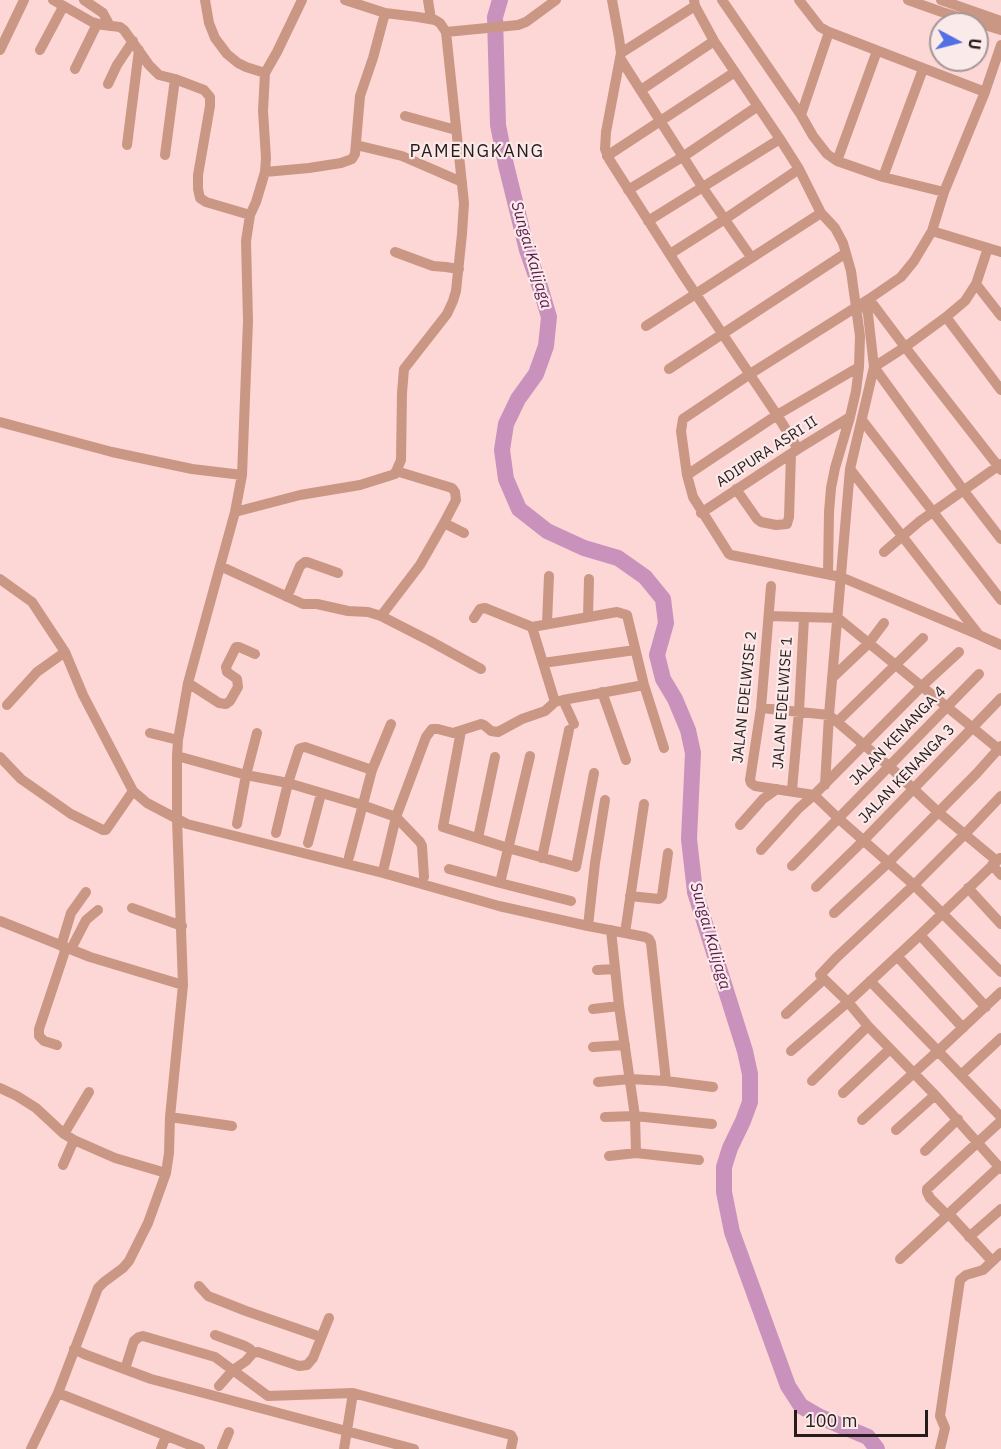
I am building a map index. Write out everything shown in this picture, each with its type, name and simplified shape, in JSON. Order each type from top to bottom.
[{"type":"street","points":[[0,51],[24,0]]},
{"type":"street","points":[[53,0],[92,22],[120,27],[156,73],[204,90],[210,98],[210,106],[198,175],[200,198],[206,202],[253,209]]},
{"type":"street","points":[[205,0],[209,23],[215,38],[227,54],[238,63],[265,73]]},
{"type":"street","points":[[31,1449],[58,1393],[100,1286],[129,1261],[148,1223],[166,1173],[183,986],[177,819],[178,740],[188,683],[235,512],[242,475],[248,321],[246,241],[265,172],[263,111],[265,73],[302,0]]},
{"type":"street","points":[[235,512],[300,495],[360,485],[389,476],[396,471],[402,460],[404,369],[447,314],[456,291],[464,203],[446,32],[440,23],[431,19],[385,13],[345,0]]},
{"type":"street","points":[[428,0],[431,19]]},
{"type":"street","points":[[446,32],[510,27],[526,22],[556,0]]},
{"type":"street","points":[[612,0],[620,38],[621,56],[606,132],[607,156],[777,415],[795,451],[788,524],[776,525],[761,522],[736,489]]},
{"type":"street","points":[[722,0],[827,154],[837,161],[883,177],[944,192]]},
{"type":"street","points":[[799,0],[820,27],[829,32],[985,92]]},
{"type":"street","points":[[908,0],[1001,30]]},
{"type":"street","points":[[941,0],[1001,21]]},
{"type":"street","points":[[92,2],[103,13],[110,26]]},
{"type":"street","points":[[621,56],[694,3],[714,41],[799,169],[821,213],[835,228],[843,243],[868,314],[874,367],[850,468],[832,678],[833,718],[825,785]]},
{"type":"street","points":[[40,50],[63,7]]},
{"type":"street","points":[[265,172],[309,168],[352,159],[355,154],[360,96],[385,13]]},
{"type":"street","points":[[75,69],[98,24]]},
{"type":"street","points":[[801,115],[829,32]]},
{"type":"street","points":[[641,90],[714,41]]},
{"type":"street","points":[[1001,45],[985,92],[944,192],[932,231],[914,261],[901,277],[682,420],[681,431],[687,475],[693,498],[726,551],[731,555],[841,577],[1001,645]]},
{"type":"street","points":[[108,84],[117,64],[136,46]]},
{"type":"street","points":[[127,145],[136,46]]},
{"type":"street","points":[[837,161],[877,51]]},
{"type":"street","points":[[621,56],[703,188],[751,257]]},
{"type":"street","points":[[883,177],[923,69]]},
{"type":"street","points":[[607,156],[735,72]]},
{"type":"street","points":[[165,155],[175,79]]},
{"type":"street","points":[[628,190],[684,156],[758,106]]},
{"type":"street","points":[[405,116],[456,130]]},
{"type":"street","points":[[648,221],[780,140]]},
{"type":"street","points":[[356,145],[402,156],[462,182]]},
{"type":"street","points":[[670,254],[799,169]]},
{"type":"street","points":[[646,326],[821,213]]},
{"type":"street","points":[[932,231],[1001,252]]},
{"type":"street","points":[[874,367],[905,347],[965,301],[976,284],[988,248]]},
{"type":"street","points":[[395,252],[433,266],[459,269]]},
{"type":"street","points":[[669,369],[846,253]]},
{"type":"street","points":[[976,284],[1001,316]]},
{"type":"street","points":[[863,302],[905,347],[1000,467],[920,521],[884,552]]},
{"type":"street","points":[[828,574],[831,488],[856,391],[863,302]]},
{"type":"street","points":[[946,317],[1001,390]]},
{"type":"street","points":[[687,475],[777,415],[858,367]]},
{"type":"street","points":[[874,367],[964,492],[1001,539]]},
{"type":"street","name":"ADIPURA ASRI II","points":[[701,513],[850,417]]},
{"type":"street","points":[[862,420],[1001,600]]},
{"type":"street","points":[[0,422],[112,452],[192,469],[242,475]]},
{"type":"street","points":[[850,468],[979,635]]},
{"type":"street","points":[[381,616],[420,566],[456,500],[452,488],[396,471]]},
{"type":"street","points":[[444,523],[464,533]]},
{"type":"street","points":[[287,597],[302,563],[307,562],[338,573]]},
{"type":"street","points":[[220,566],[303,604],[317,604],[381,616],[481,669]]},
{"type":"street","points":[[547,623],[549,576]]},
{"type":"street","points":[[0,579],[32,602],[65,652],[83,694],[133,791],[147,803],[187,824],[356,866],[499,906],[649,939],[666,1081]]},
{"type":"street","points":[[588,617],[589,579]]},
{"type":"street","name":"JALAN EDELWISE 2","points":[[771,586],[761,708],[750,780],[755,786],[814,795]]},
{"type":"street","points":[[474,618],[480,609],[485,608],[532,627],[617,612],[627,615],[644,685],[664,748]]},
{"type":"street","points":[[769,616],[838,618],[1000,749],[889,862],[834,913]]},
{"type":"street","name":"JALAN EDELWISE 1","points":[[792,790],[804,618]]},
{"type":"street","points":[[832,678],[869,643],[884,623]]},
{"type":"street","points":[[532,627],[543,663],[571,727],[543,858]]},
{"type":"street","points":[[833,718],[923,638]]},
{"type":"street","points":[[188,683],[219,703],[226,704],[238,687],[237,679],[227,672],[226,667],[236,647],[255,654]]},
{"type":"street","points":[[543,663],[635,650]]},
{"type":"street","points":[[7,705],[36,672],[65,652]]},
{"type":"street","points":[[761,850],[799,808],[959,652]]},
{"type":"street","name":"JALAN KENANGA 4","points":[[792,866],[979,674]]},
{"type":"street","points":[[384,867],[396,817],[428,732],[432,729],[453,734],[481,724],[491,731],[498,732],[522,719],[544,711],[559,701],[644,685]]},
{"type":"street","points":[[602,692],[626,760]]},
{"type":"street","name":"JALAN KENANGA 3","points":[[816,887],[1001,698]]},
{"type":"street","points":[[761,708],[799,711],[833,718],[890,766],[938,812],[997,861],[1001,875]]},
{"type":"street","points":[[349,857],[372,770],[391,724]]},
{"type":"street","points":[[461,731],[443,827],[508,848],[576,867],[594,772]]},
{"type":"street","points":[[150,733],[178,740]]},
{"type":"street","points":[[237,824],[257,733]]},
{"type":"street","points":[[276,833],[288,783],[299,749],[302,747],[372,770]]},
{"type":"street","points":[[177,756],[246,775],[288,783],[396,817],[422,846],[424,877]]},
{"type":"street","points":[[500,883],[530,756]]},
{"type":"street","points":[[0,757],[21,779],[71,814],[103,830],[106,830],[133,791]]},
{"type":"street","points":[[478,838],[495,757]]},
{"type":"street","points":[[740,825],[763,799],[777,789]]},
{"type":"street","points":[[308,843],[321,794]]},
{"type":"street","points":[[814,795],[914,885],[1001,972]]},
{"type":"street","points":[[900,1259],[1000,1168],[958,1119],[820,975],[914,885],[1001,796]]},
{"type":"street","points":[[588,926],[605,800]]},
{"type":"street","points":[[625,933],[644,804]]},
{"type":"street","points":[[630,896],[659,899],[662,896],[668,853]]},
{"type":"street","points":[[791,1051],[848,1002],[997,861]]},
{"type":"street","points":[[449,869],[571,901]]},
{"type":"street","points":[[968,888],[1001,924]]},
{"type":"street","points":[[57,1045],[44,1041],[39,1036],[39,1029],[66,948],[71,913],[86,892]]},
{"type":"street","points":[[132,908],[182,926]]},
{"type":"street","points":[[66,948],[86,920],[98,910]]},
{"type":"street","points":[[0,921],[66,948],[183,986]]},
{"type":"street","points":[[610,930],[635,1116],[636,1153]]},
{"type":"street","points":[[920,935],[986,1006]]},
{"type":"street","points":[[897,956],[963,1028]]},
{"type":"street","points":[[597,970],[615,969]]},
{"type":"street","points":[[786,1014],[824,979]]},
{"type":"street","points":[[870,981],[1001,1119],[927,1189],[930,1198],[969,1237],[997,1257],[983,1270],[966,1275],[960,1280],[940,1416],[945,1428],[940,1449]]},
{"type":"street","points":[[862,1120],[1001,992]]},
{"type":"street","points":[[593,1009],[619,1006]]},
{"type":"street","points":[[812,1081],[868,1026]]},
{"type":"street","points":[[961,1075],[1001,1038]]},
{"type":"street","points":[[593,1047],[625,1045]]},
{"type":"street","points":[[843,1093],[890,1049]]},
{"type":"street","points":[[598,1082],[630,1079],[713,1087]]},
{"type":"street","points":[[0,1088],[36,1108],[63,1134],[74,1140],[115,1158],[166,1173]]},
{"type":"street","points":[[63,1134],[89,1092]]},
{"type":"street","points":[[896,1130],[935,1095]]},
{"type":"street","points":[[605,1117],[635,1116],[712,1124]]},
{"type":"street","points":[[170,1117],[232,1126]]},
{"type":"street","points":[[925,1151],[958,1119]]},
{"type":"street","points":[[63,1165],[74,1140]]},
{"type":"street","points":[[609,1156],[636,1153],[699,1160]]},
{"type":"street","points":[[969,1237],[1001,1209]]},
{"type":"street","points":[[199,1286],[208,1296],[321,1337]]},
{"type":"street","points":[[228,1366],[246,1361],[253,1353],[258,1352],[299,1366],[307,1365],[313,1358],[329,1318]]},
{"type":"street","points":[[215,1335],[245,1346],[253,1353]]},
{"type":"street","points":[[125,1369],[134,1341],[143,1336],[215,1357],[268,1396],[353,1393],[511,1435],[513,1439],[511,1449]]},
{"type":"street","points":[[74,1349],[151,1379],[218,1391],[267,1409],[414,1449]]},
{"type":"street","points":[[218,1391],[228,1366]]},
{"type":"street","points":[[58,1393],[200,1449]]},
{"type":"street","points":[[344,1449],[353,1393]]},
{"type":"street","points":[[267,1409],[268,1396]]},
{"type":"street","points":[[222,1449],[229,1432]]},
{"type":"street","points":[[161,1449],[165,1436]]},
{"type":"waterway","name":"Sungai Kalijaga","points":[[500,0],[495,17],[498,125],[527,250],[549,317],[546,346],[536,374],[518,399],[506,424],[502,450],[506,479],[519,509],[547,531],[584,548],[618,558],[645,577],[663,599],[666,623],[657,655],[663,679],[675,699],[688,730],[693,753],[689,839],[695,892],[745,1051],[750,1074],[750,1102],[724,1167],[724,1192],[732,1232],[788,1386],[801,1406],[820,1417],[868,1437],[877,1449]]},
{"type":"district","name":"PAMENGKANG","points":[[477,152]]}]
